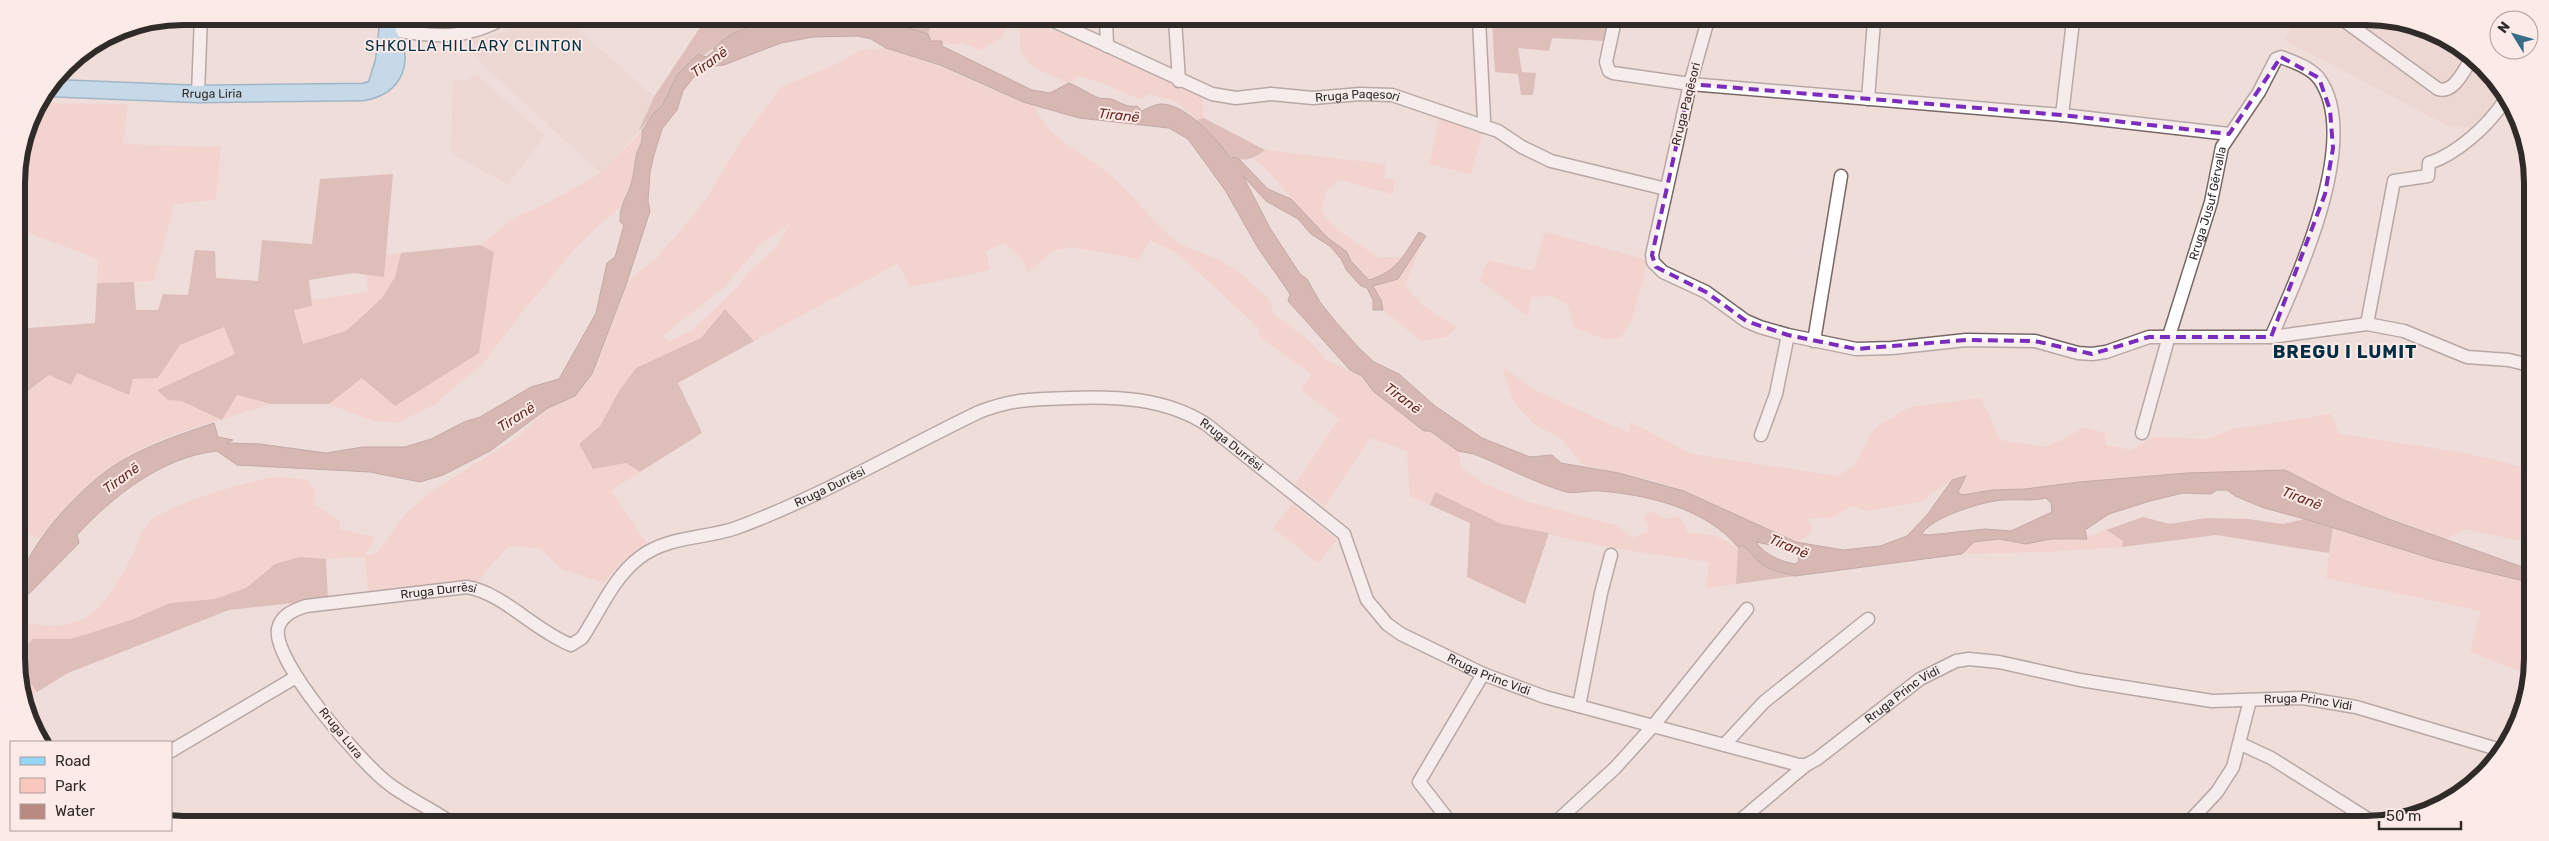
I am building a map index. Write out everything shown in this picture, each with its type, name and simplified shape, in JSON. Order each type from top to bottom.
[{"type":"main road","name":"Rruga Liria","points":[[57,88],[198,94],[353,93],[375,89],[388,80],[397,60],[396,48],[389,27]]},
{"type":"street","points":[[198,94],[201,25]]},
{"type":"street","points":[[389,27],[454,36],[470,33],[488,25]]},
{"type":"street","name":"Rruga Paqesori","points":[[1062,25],[1212,94],[1236,98],[1271,94],[1313,98],[1360,94],[1392,95],[1506,135],[1522,147],[1551,161],[1666,189]]},
{"type":"street","points":[[1106,25],[1107,46]]},
{"type":"street","points":[[1175,25],[1180,80]]},
{"type":"street","points":[[1479,25],[1484,119],[1482,126]]},
{"type":"street","points":[[1614,25],[1606,62],[1608,71],[1690,84],[2062,115],[2229,134]]},
{"type":"street","name":"Rruga Paqësori","points":[[1707,25],[1690,84],[1652,255],[1656,267],[1706,292],[1746,321],[1788,336],[1856,349],[1892,348],[1966,340],[2035,341],[2078,353],[2092,354],[2106,352],[2136,340],[2169,336],[2271,337]]},
{"type":"street","points":[[1868,99],[1874,25]]},
{"type":"street","points":[[2062,115],[2072,25]]},
{"type":"street","points":[[2350,25],[2438,89],[2450,89],[2469,63]]},
{"type":"street","name":"Rruga Jusuf Gërvalla","points":[[2142,433],[2169,336],[2211,202],[2218,163],[2229,134],[2258,92],[2276,59],[2281,57],[2307,69],[2319,78],[2333,124],[2333,148],[2329,177],[2318,219],[2271,337]]},
{"type":"street","points":[[2367,324],[2394,181],[2428,176],[2429,163],[2450,154],[2478,131],[2502,103]]},
{"type":"street","points":[[1814,341],[1841,176]]},
{"type":"street","points":[[2271,337],[2367,324],[2404,331],[2468,357],[2509,360],[2524,364]]},
{"type":"street","points":[[1760,435],[1776,394],[1788,336]]},
{"type":"street","name":"Rruga Durrësi","points":[[286,616],[293,610],[306,606],[467,587],[492,595],[532,625],[552,637],[571,645],[582,638],[628,566],[654,548],[673,541],[735,528],[798,501],[980,412],[1001,403],[1036,398],[1127,399],[1150,402],[1189,414],[1213,430],[1344,534],[1357,575]]},
{"type":"street","points":[[1579,706],[1601,592],[1611,555]]},
{"type":"street","name":"Rruga Princ Vidi","points":[[1357,575],[1368,600],[1387,624],[1401,634],[1483,674],[1545,697],[1806,765],[1824,754],[1920,679],[1956,661],[1969,659],[2000,662],[2080,680],[2186,698],[2212,701],[2303,698],[2333,703],[2495,748]]},
{"type":"street","points":[[1562,816],[1614,768],[1653,726],[1747,609]]},
{"type":"street","name":"Rruga Lura","points":[[286,616],[280,622],[278,636],[296,677],[372,770],[408,797],[441,816]]},
{"type":"street","points":[[1724,745],[1764,702],[1868,619]]},
{"type":"street","points":[[1445,816],[1419,782],[1483,674]]},
{"type":"street","points":[[172,750],[296,677]]},
{"type":"street","points":[[2194,816],[2227,780],[2240,744],[2250,700]]},
{"type":"street","points":[[2240,744],[2271,758],[2363,816]]},
{"type":"street","points":[[1745,816],[1806,765]]},
{"type":"highlighted area","points":[[2281,57],[2319,78],[2330,110],[2333,148],[2325,194],[2271,337],[2149,337],[2092,354],[2035,341],[1966,340],[1856,349],[1788,335],[1746,321],[1706,292],[1656,267],[1652,255],[1690,84],[2062,115],[2229,134]]},
{"type":"shaded area","points":[[514,25],[573,25],[654,97],[638,132],[601,173],[484,66],[465,43],[507,31]]},
{"type":"shaded area","points":[[702,25],[752,25],[735,32],[704,55],[698,54],[677,75],[662,106],[638,132],[654,97]]},
{"type":"shaded area","points":[[899,25],[931,25],[928,34]]},
{"type":"shaded area","points":[[1492,25],[1607,25],[1604,41],[1552,38],[1549,51],[1518,48],[1522,72],[1536,73],[1533,95],[1521,95],[1518,74],[1495,72]]},
{"type":"shaded area","points":[[2292,25],[2366,25],[2407,30],[2445,46],[2470,64],[2485,79],[2501,101],[2469,128],[2449,126],[2284,40]]},
{"type":"shaded area","points":[[477,75],[545,136],[508,184],[451,153],[453,81],[466,80]]},
{"type":"shaded area","points":[[1204,118],[1265,150],[1254,157],[1244,160],[1235,158],[1226,153],[1211,138],[1197,120]]},
{"type":"shaded area","points":[[393,174],[384,277],[353,273],[309,280],[312,306],[294,310],[303,344],[346,331],[382,298],[395,277],[401,253],[480,245],[494,252],[479,353],[395,406],[362,378],[329,404],[271,404],[237,395],[222,420],[181,401],[168,400],[157,390],[235,354],[224,327],[180,345],[158,378],[133,379],[129,395],[77,373],[71,385],[49,375],[25,393],[25,328],[95,323],[97,283],[134,282],[136,310],[158,310],[163,294],[188,295],[195,250],[215,251],[216,278],[258,281],[262,240],[312,244],[320,179]]},
{"type":"shaded area","points":[[725,309],[754,341],[678,383],[702,433],[640,472],[626,463],[593,469],[579,444],[600,426],[619,391],[636,368],[701,338]]},
{"type":"shaded area","points":[[1435,492],[1502,524],[1549,533],[1525,604],[1467,577],[1470,523],[1430,505]]},
{"type":"shaded area","points":[[2143,517],[2170,524],[2206,518],[2248,519],[2283,524],[2305,519],[2333,528],[2329,553],[2216,535],[2122,547],[2123,541],[2106,530]]},
{"type":"shaded area","points":[[1743,545],[1764,566],[1795,576],[1736,584],[1738,547]]},
{"type":"shaded area","points":[[300,557],[326,559],[328,599],[229,610],[68,673],[37,692],[26,677],[25,648],[32,639],[71,639],[131,620],[170,603],[215,599],[246,588],[275,564]]},
{"type":"green space","points":[[931,25],[1008,25],[1000,38],[981,50],[961,42],[959,45],[931,41],[928,34]]},
{"type":"green space","points":[[1022,25],[1040,25],[1114,55],[1202,96],[1204,118],[1197,120],[1177,102],[1150,94],[1139,99],[1102,83],[1078,76],[1069,83],[1045,73],[1028,62],[1023,55],[1020,45]]},
{"type":"green space","points":[[886,48],[924,60],[1034,106],[1041,119],[1051,130],[1109,174],[1176,241],[1224,263],[1243,276],[1271,301],[1272,312],[1308,340],[1326,360],[1362,376],[1426,431],[1430,431],[1458,451],[1461,467],[1483,483],[1529,502],[1616,525],[1632,538],[1649,531],[1645,518],[1650,511],[1665,519],[1680,516],[1688,533],[1713,535],[1738,547],[1736,584],[1706,588],[1709,562],[1611,548],[1502,524],[1435,492],[1430,505],[1410,496],[1407,451],[1370,438],[1325,506],[1295,485],[1339,419],[1302,390],[1311,374],[1261,338],[1258,327],[1177,253],[1150,240],[1139,259],[1072,247],[1054,250],[1027,273],[1023,259],[1004,243],[986,251],[990,270],[910,287],[898,263],[754,341],[725,309],[701,338],[673,353],[619,391],[600,426],[579,444],[593,469],[626,463],[640,472],[611,491],[647,544],[624,561],[604,583],[561,569],[540,548],[508,546],[478,581],[368,594],[365,557],[326,559],[300,557],[275,564],[246,588],[215,599],[170,603],[131,620],[71,639],[32,639],[26,672],[25,623],[62,625],[77,621],[91,614],[102,604],[112,590],[148,523],[170,509],[187,502],[242,484],[269,478],[283,477],[307,480],[315,490],[314,504],[340,521],[339,529],[375,537],[365,556],[378,552],[405,515],[433,490],[517,438],[548,408],[575,396],[592,374],[627,282],[657,258],[705,201],[737,147],[781,87],[832,66],[861,50]],"holes":[[[789,225],[778,245],[747,274],[736,289],[691,331],[669,341],[662,336],[725,287],[759,245]]]},
{"type":"green space","points":[[47,103],[128,104],[123,144],[221,147],[216,200],[174,204],[154,281],[97,283],[98,259],[29,233],[25,227],[26,163],[30,142],[41,113]]},
{"type":"green space","points":[[1440,117],[1482,135],[1471,174],[1429,164]]},
{"type":"green space","points":[[642,131],[643,143],[635,156],[636,165],[631,184],[620,207],[580,243],[523,311],[485,361],[434,405],[397,423],[373,421],[329,404],[362,378],[494,252],[480,245],[517,216],[544,205],[601,173]]},
{"type":"green space","points":[[1265,150],[1385,164],[1384,178],[1395,180],[1392,194],[1339,180],[1326,191],[1321,211],[1340,231],[1377,257],[1402,257],[1388,274],[1369,280],[1354,262],[1311,221],[1268,171],[1254,159]]},
{"type":"green space","points":[[1545,232],[1648,260],[1632,320],[1621,337],[1606,340],[1574,327],[1568,305],[1552,296],[1531,297],[1527,316],[1480,280],[1488,260],[1533,271]]},
{"type":"green space","points":[[1420,247],[1405,286],[1422,305],[1456,327],[1446,337],[1421,341],[1383,310],[1381,300],[1373,286],[1398,279]]},
{"type":"green space","points":[[401,253],[395,277],[382,298],[346,331],[303,344],[294,310],[312,306],[311,300],[368,292],[367,275],[383,277],[385,255]]},
{"type":"green space","points":[[224,327],[235,354],[157,390],[168,400],[181,401],[221,419],[172,436],[134,453],[85,489],[39,538],[25,532],[25,394],[49,375],[76,373],[133,379],[158,378],[180,345]]},
{"type":"green space","points":[[1502,366],[1533,389],[1629,433],[1630,422],[1692,454],[1837,476],[1854,466],[1875,428],[1910,407],[1981,398],[2000,440],[2044,447],[2064,439],[2084,427],[2105,433],[2106,445],[2131,450],[2153,437],[2207,439],[2233,429],[2331,414],[2339,434],[2458,452],[2524,468],[2524,539],[2521,541],[2465,529],[2445,539],[2344,500],[2284,470],[2187,473],[2025,489],[1992,490],[1962,495],[1958,492],[1965,476],[1952,480],[1920,502],[1866,511],[1852,506],[1830,518],[1806,519],[1813,528],[1806,537],[1796,542],[1684,491],[1655,481],[1583,465],[1562,439],[1533,423],[1514,403]]},
{"type":"green space","points":[[237,395],[271,404],[252,410],[223,419]]},
{"type":"green space","points":[[1292,504],[1337,540],[1318,563],[1273,528]]},
{"type":"green space","points":[[2333,528],[2436,560],[2524,581],[2523,673],[2470,652],[2481,611],[2326,578]]},
{"type":"green space","points":[[2106,530],[2123,541],[2122,547],[2048,552],[1962,554],[1973,542],[1999,539],[2026,544],[2051,539],[2080,540]]},
{"type":"green space","points":[[26,677],[37,692],[30,696]]},
{"type":"water","name":"Tiranë","points":[[757,25],[899,25],[928,34],[931,41],[942,41],[942,46],[1032,90],[1050,93],[1069,83],[1091,95],[1111,99],[1130,106],[1137,106],[1142,111],[1160,104],[1180,109],[1200,123],[1230,157],[1238,158],[1268,189],[1291,199],[1328,238],[1347,252],[1351,261],[1369,280],[1387,272],[1399,262],[1419,232],[1426,236],[1398,279],[1373,286],[1381,300],[1383,310],[1373,310],[1373,300],[1367,288],[1361,286],[1347,271],[1341,259],[1331,247],[1311,234],[1298,219],[1266,201],[1243,176],[1270,228],[1300,274],[1307,279],[1320,302],[1335,321],[1374,362],[1399,374],[1435,406],[1482,438],[1530,457],[1552,455],[1561,463],[1619,473],[1684,491],[1796,542],[1843,550],[1880,546],[1907,536],[1927,515],[1952,480],[1966,476],[1958,492],[1962,495],[1992,490],[2025,489],[2079,482],[2187,473],[2285,470],[2344,500],[2389,519],[2524,568],[2524,581],[2436,560],[2264,508],[2235,496],[2227,490],[2217,490],[2211,494],[2183,493],[2109,514],[2085,530],[2087,539],[2051,539],[2026,544],[1999,539],[1974,542],[1962,554],[1795,576],[1774,570],[1760,563],[1743,545],[1738,547],[1709,522],[1675,506],[1656,500],[1618,493],[1596,491],[1566,492],[1474,454],[1458,451],[1430,431],[1424,431],[1373,391],[1362,376],[1350,370],[1288,301],[1290,294],[1258,248],[1225,190],[1188,139],[1169,128],[1079,118],[1023,102],[940,65],[886,48],[871,39],[858,36],[813,37],[781,43],[724,65],[706,67],[693,78],[683,91],[677,110],[662,129],[650,172],[648,201],[650,211],[627,282],[592,374],[575,396],[548,408],[490,451],[443,475],[420,482],[370,472],[237,465],[217,451],[177,461],[140,481],[106,506],[77,535],[79,543],[25,598],[25,567],[47,530],[75,499],[104,473],[118,463],[153,445],[214,423],[218,437],[233,440],[227,443],[260,444],[326,453],[363,447],[405,447],[431,439],[464,422],[480,417],[531,387],[559,379],[596,313],[607,263],[615,257],[624,225],[620,222],[621,210],[632,181],[637,153],[642,141],[642,131],[654,113],[662,106],[677,75],[698,54],[706,57],[724,39]],"holes":[[[2046,498],[2051,503],[2052,512],[2011,531],[1985,529],[1929,535],[1922,534],[1927,528],[1944,517],[1977,505],[2001,500]],[[1756,542],[1775,546],[1798,556],[1799,561],[1795,564],[1778,559],[1768,554]]]},
{"type":"district","name":"SHKOLLA HILLARY CLINTON","points":[[474,46]]},
{"type":"district","name":"BREGU I LUMIT","points":[[2345,352]]}]
